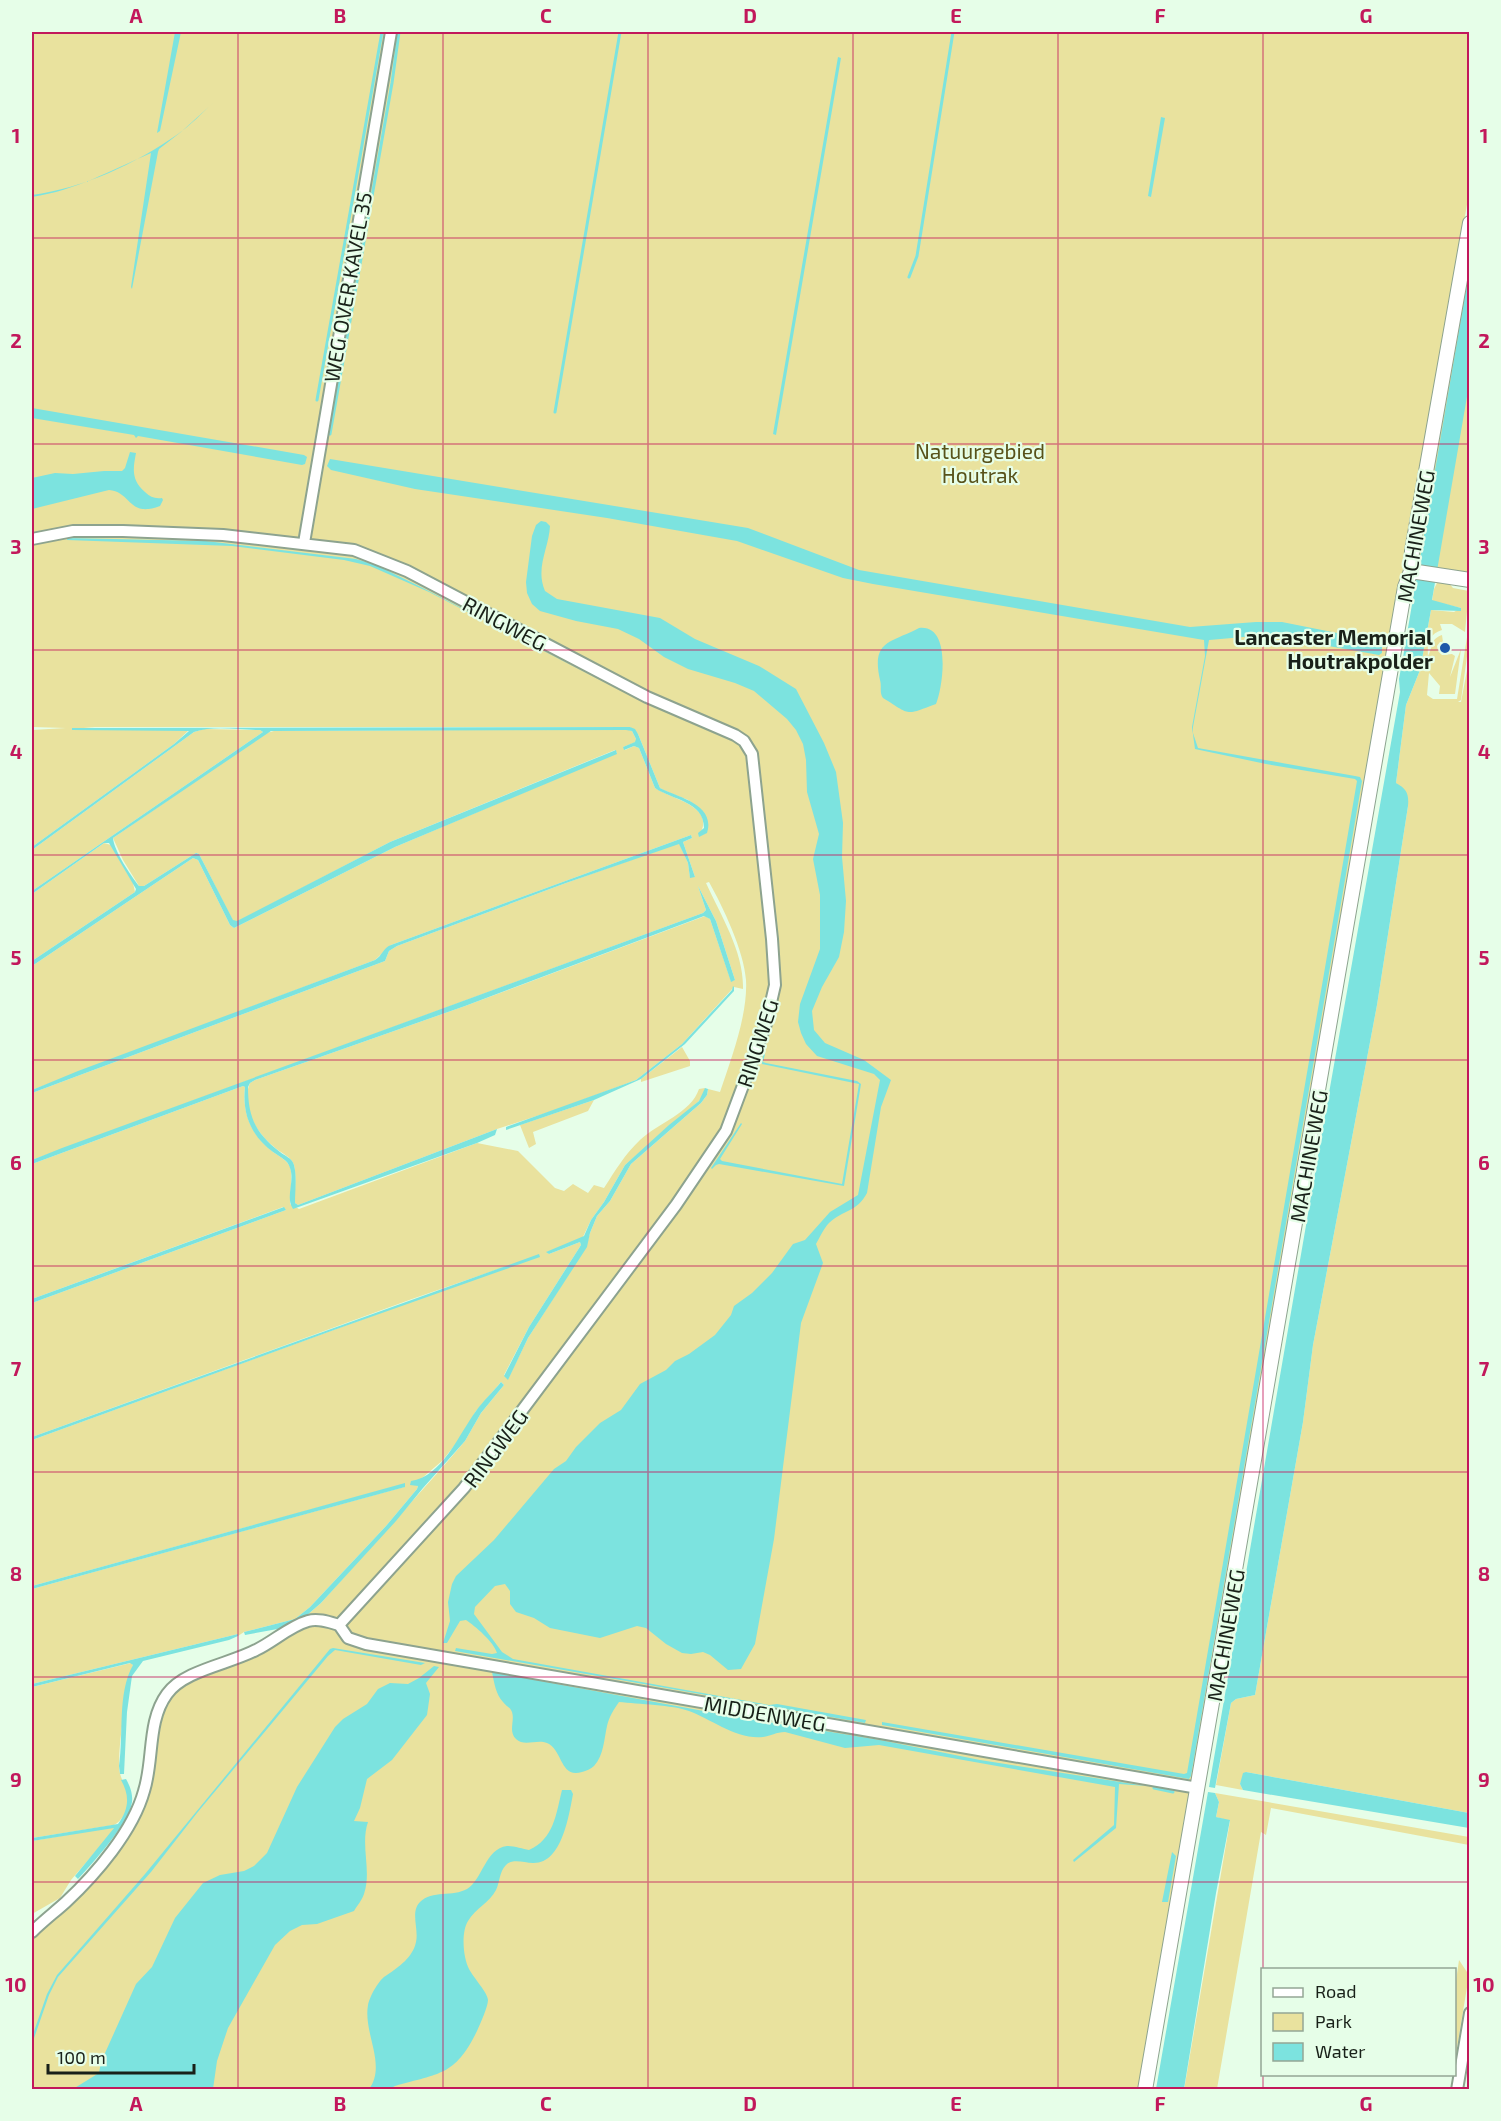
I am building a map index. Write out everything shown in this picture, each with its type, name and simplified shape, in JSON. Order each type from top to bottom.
[{"type":"street","name":"WEG OVER KAVEL 35","points":[[304,543],[391,32]]},
{"type":"street","name":"MACHINEWEG","points":[[1145,2090],[1406,588],[1414,572],[1412,551],[1470,223]]},
{"type":"street","name":"RINGWEG","points":[[32,538],[73,531],[123,531],[223,535],[354,550],[394,565],[626,687],[685,715],[730,732],[744,741],[752,754],[774,973],[773,999],[735,1111],[718,1146],[594,1316],[464,1488],[339,1625]]},
{"type":"street","points":[[1414,572],[1470,580]]},
{"type":"street","points":[[32,1932],[86,1882],[133,1818],[147,1783],[156,1719],[170,1689],[186,1678],[257,1650],[309,1620],[320,1620],[339,1625]]},
{"type":"street","name":"MIDDENWEG","points":[[339,1625],[348,1638],[366,1644],[1198,1788]]},
{"type":"street","points":[[1456,2090],[1470,2013]]},
{"type":"green space","name":"Natuurgebied Houtrak","points":[[32,32],[1469,32],[1469,193],[1194,1783],[365,1641],[306,1616],[321,1603],[465,1441],[481,1413],[504,1385],[501,1382],[476,1411],[458,1441],[442,1461],[415,1484],[418,1486],[417,1489],[386,1526],[310,1607],[295,1619],[244,1632],[238,1636],[238,1634],[32,1684],[32,1589],[404,1487],[404,1484],[32,1586],[32,1440],[539,1255],[32,1437],[32,1303],[286,1210],[283,1207],[32,1299],[32,1164],[243,1086],[245,1087],[247,1115],[254,1131],[265,1145],[289,1165],[291,1170],[290,1204],[299,1209],[477,1143],[518,1151],[555,1188],[564,1191],[573,1184],[588,1193],[594,1185],[604,1188],[640,1140],[682,1111],[689,1105],[699,1089],[705,1088],[704,1095],[699,1101],[625,1165],[582,1239],[547,1252],[549,1254],[580,1242],[581,1245],[529,1327],[504,1375],[508,1379],[528,1338],[586,1247],[597,1216],[610,1201],[631,1164],[701,1103],[708,1089],[720,1092],[742,1022],[746,980],[732,930],[709,882],[706,883],[736,948],[743,989],[734,987],[682,1044],[636,1080],[497,1129],[298,1205],[295,1203],[293,1162],[267,1140],[251,1118],[247,1101],[250,1083],[705,916],[710,919],[731,981],[735,980],[716,921],[698,886],[706,910],[703,913],[32,1160],[32,1093],[385,961],[389,951],[397,946],[679,843],[688,863],[690,877],[695,877],[683,842],[692,838],[691,835],[391,945],[375,960],[32,1090],[32,966],[193,858],[198,860],[230,925],[234,928],[395,847],[617,753],[615,750],[390,842],[237,922],[233,921],[199,854],[196,853],[144,886],[139,886],[113,838],[266,733],[274,731],[626,729],[632,731],[636,742],[623,747],[625,750],[634,746],[639,748],[655,788],[698,811],[703,826],[699,836],[708,828],[698,809],[689,800],[660,788],[638,734],[630,727],[95,727],[72,729],[189,730],[174,744],[32,847],[32,730],[66,728],[32,727]]},
{"type":"green space","points":[[1469,238],[1469,574],[1416,564]]},
{"type":"green space","points":[[1438,581],[1448,582],[1453,588],[1469,591],[1465,632],[1452,624],[1440,624],[1442,630],[1434,634],[1428,647],[1428,656],[1434,641],[1442,635],[1443,642],[1437,646],[1438,651],[1442,655],[1455,656],[1450,677],[1461,649],[1455,694],[1439,694],[1440,686],[1429,673],[1427,695],[1433,699],[1457,699],[1469,625],[1469,642],[1461,700],[1458,702],[1461,702],[1469,660],[1469,1813],[1246,1772],[1240,1784],[1243,1790],[1216,1785],[1231,1703],[1236,1699],[1255,1695],[1303,1422],[1313,1345],[1377,1005],[1408,806],[1396,783],[1406,705],[1420,670],[1431,610],[1454,612],[1461,608],[1432,601]]},
{"type":"green space","points":[[204,729],[260,730],[263,732],[32,891],[32,850],[194,732]]},
{"type":"green space","points":[[104,843],[111,845],[133,883],[135,892],[32,961],[32,894]]},
{"type":"green space","points":[[682,1047],[690,1061],[690,1066],[641,1082],[641,1079]]},
{"type":"green space","points":[[594,1100],[588,1111],[533,1132],[536,1144],[529,1148],[520,1125]]},
{"type":"green space","points":[[317,1623],[334,1628],[342,1637],[1191,1791],[1191,1801],[1187,1805],[1183,1825],[1186,1830],[1141,2089],[32,2090],[32,1939],[39,1930],[80,1896],[126,1835],[165,1703],[183,1683]]},
{"type":"green space","points":[[131,1663],[133,1665],[119,1753],[119,1771],[128,1797],[124,1815],[114,1825],[32,1838],[32,1687]]},
{"type":"green space","points":[[1215,1793],[1469,1837],[1469,1845],[1271,1808],[1266,1835],[1261,1832],[1217,2089],[1184,2090],[1230,1821],[1216,1817],[1219,1802]]},
{"type":"green space","points":[[112,1827],[115,1829],[71,1880],[60,1898],[32,1914],[32,1841]]},
{"type":"green space","points":[[1459,1960],[1469,1975],[1456,2054],[1456,1981]]},
{"type":"water","points":[[175,32],[181,32],[160,131],[157,133]]},
{"type":"water","points":[[838,57],[841,58],[776,435],[773,434]]},
{"type":"water","points":[[1161,117],[1165,118],[1151,197],[1148,196]]},
{"type":"water","points":[[182,131],[158,152],[132,289],[151,153],[136,160]]},
{"type":"water","points":[[86,182],[64,190],[32,197],[32,195]]},
{"type":"water","points":[[1469,272],[1469,385],[1432,600],[1461,608],[1461,611],[1431,610],[1420,670],[1406,705],[1396,783],[1406,792],[1408,806],[1377,1005],[1313,1345],[1303,1422],[1255,1695],[1236,1699],[1231,1703],[1215,1788],[1209,1787],[1400,692],[1399,679]]},
{"type":"water","points":[[32,408],[307,457],[305,464],[302,465],[138,436],[136,438],[134,435],[32,418]]},
{"type":"water","points":[[130,452],[136,453],[134,469],[137,483],[149,495],[162,498],[160,506],[142,509],[136,507],[122,495],[109,490],[32,509],[32,478],[55,473],[122,471]]},
{"type":"water","points":[[330,459],[748,528],[859,570],[1190,627],[1282,622],[1382,642],[1382,653],[1379,655],[1278,637],[1255,636],[1209,640],[1193,727],[1198,748],[1360,777],[1362,781],[1189,1779],[882,1725],[882,1722],[1187,1773],[1357,781],[1195,749],[1192,727],[1205,656],[1204,640],[843,578],[737,541],[607,518],[415,489],[331,470],[327,466]]},
{"type":"water","points":[[541,521],[550,526],[542,566],[542,583],[545,591],[557,599],[660,618],[695,639],[759,666],[796,689],[836,772],[843,823],[842,857],[846,901],[844,932],[839,957],[812,1011],[814,1030],[825,1043],[864,1060],[891,1080],[881,1107],[867,1193],[859,1204],[829,1223],[816,1244],[823,1263],[801,1323],[774,1539],[755,1644],[741,1669],[728,1670],[703,1652],[682,1653],[646,1628],[637,1626],[600,1638],[550,1628],[534,1618],[516,1612],[510,1604],[510,1591],[505,1584],[495,1586],[475,1607],[474,1614],[502,1652],[513,1659],[866,1720],[865,1723],[455,1651],[456,1648],[497,1653],[488,1639],[466,1620],[460,1621],[447,1643],[443,1643],[450,1621],[448,1602],[456,1576],[494,1540],[554,1469],[566,1461],[576,1447],[600,1423],[621,1410],[640,1384],[666,1370],[675,1361],[715,1335],[731,1315],[734,1306],[752,1293],[772,1273],[793,1244],[805,1240],[830,1212],[858,1195],[880,1080],[874,1074],[817,1056],[806,1044],[798,1022],[800,1004],[820,949],[820,895],[813,859],[819,834],[807,792],[803,744],[796,730],[787,719],[754,691],[688,669],[618,629],[540,611],[532,604],[527,593],[526,582],[532,536],[536,525]]},
{"type":"water","points":[[67,538],[206,541],[356,559],[376,565],[421,587],[629,695],[429,592],[370,566],[344,560],[232,546],[67,540]]},
{"type":"water","points":[[919,628],[929,629],[937,636],[941,646],[941,684],[936,704],[908,712],[883,698],[878,657],[881,650],[892,640]]},
{"type":"water","points":[[630,727],[638,734],[660,788],[701,808],[708,823],[707,833],[699,837],[698,833],[704,828],[699,812],[686,802],[655,788],[639,748],[634,746],[624,750],[623,747],[635,742],[632,731],[271,731],[113,838],[120,856],[139,886],[144,886],[196,853],[199,854],[233,920],[237,921],[390,842],[616,750],[617,754],[395,847],[234,928],[230,925],[198,860],[193,858],[32,966],[32,961],[135,892],[136,889],[109,843],[104,843],[32,894],[32,891],[263,732],[218,728],[194,732],[32,850],[32,847],[189,731],[72,730],[72,728]]},
{"type":"water","points":[[691,835],[692,838],[683,842],[695,877],[690,878],[688,863],[679,844],[397,946],[389,951],[385,961],[32,1093],[32,1090],[78,1071],[375,960],[391,945]]},
{"type":"water","points":[[698,886],[716,921],[735,980],[731,982],[710,919],[704,916],[465,1006],[255,1080],[248,1087],[252,1116],[259,1131],[294,1165],[295,1203],[298,1205],[497,1129],[495,1135],[477,1143],[293,1209],[290,1200],[289,1165],[265,1146],[254,1132],[247,1115],[245,1087],[243,1086],[32,1164],[32,1160],[62,1148],[703,913],[706,910]]},
{"type":"water","points":[[733,986],[734,991],[685,1044],[641,1079],[594,1100],[506,1130],[506,1127],[636,1080],[682,1044],[732,990]]},
{"type":"water","points":[[763,1053],[765,1054],[763,1062],[766,1063],[857,1081],[861,1084],[844,1186],[719,1164],[711,1168],[741,1123],[720,1159],[722,1161],[842,1184],[859,1084],[762,1064]]},
{"type":"water","points":[[705,1088],[708,1089],[707,1095],[701,1103],[631,1164],[610,1201],[597,1216],[587,1247],[528,1338],[508,1380],[504,1376],[529,1327],[581,1245],[580,1242],[549,1254],[546,1252],[584,1236],[591,1220],[625,1165],[699,1101]]},
{"type":"water","points":[[284,1207],[286,1210],[32,1303],[32,1299]]},
{"type":"water","points":[[539,1254],[540,1257],[32,1440],[32,1437]]},
{"type":"water","points":[[501,1382],[504,1385],[481,1413],[465,1441],[321,1603],[306,1616],[283,1628],[245,1635],[244,1632],[295,1619],[310,1607],[386,1526],[417,1489],[418,1486],[410,1485],[411,1481],[432,1472],[441,1463],[476,1411]]},
{"type":"water","points":[[405,1483],[405,1487],[32,1589],[32,1586]]},
{"type":"water","points":[[238,1634],[229,1640],[143,1661],[132,1676],[127,1712],[124,1774],[120,1774],[119,1766],[123,1701],[128,1676],[133,1665],[130,1663],[32,1687],[32,1684]]},
{"type":"water","points":[[333,1648],[425,1663],[421,1665],[335,1650],[328,1656],[197,1813],[151,1872],[58,1977],[49,1995],[32,2044],[32,2037],[47,1994],[57,1975],[145,1874]]},
{"type":"water","points":[[434,1666],[439,1667],[426,1683],[430,1694],[427,1715],[392,1760],[367,1779],[360,1808],[354,1821],[368,1822],[365,1840],[367,1876],[362,1898],[354,1911],[317,1924],[302,1925],[290,1931],[275,1945],[228,2028],[217,2061],[213,2089],[73,2089],[99,2073],[101,2062],[136,1984],[152,1967],[175,1918],[203,1883],[220,1875],[244,1871],[254,1866],[267,1853],[297,1787],[335,1727],[343,1719],[367,1704],[378,1689],[390,1683],[408,1684]]},
{"type":"water","points":[[492,1672],[720,1714],[880,1740],[980,1760],[1146,1786],[1119,1784],[1116,1828],[1074,1862],[1073,1860],[1114,1825],[1115,1787],[879,1745],[845,1748],[785,1732],[753,1737],[734,1732],[682,1709],[619,1702],[609,1719],[602,1752],[597,1762],[588,1770],[575,1773],[565,1768],[556,1751],[547,1743],[523,1742],[516,1739],[512,1733],[512,1712],[499,1696]]},
{"type":"water","points":[[1243,1773],[1469,1813],[1469,1828],[1243,1790],[1240,1784]]},
{"type":"water","points":[[126,1779],[132,1796],[130,1810],[110,1842],[78,1879],[75,1876],[114,1828],[32,1841],[32,1838],[118,1824],[126,1808],[127,1797],[121,1780]]},
{"type":"water","points":[[562,1790],[571,1790],[573,1794],[562,1837],[551,1856],[533,1863],[515,1861],[506,1865],[493,1894],[471,1917],[466,1926],[464,1932],[465,1958],[488,2000],[482,2020],[469,2046],[453,2065],[435,2075],[389,2089],[369,2089],[376,2070],[367,2016],[368,2005],[381,1980],[405,1961],[412,1952],[417,1937],[415,1916],[417,1906],[430,1896],[467,1889],[489,1858],[500,1848],[510,1846],[529,1850],[537,1845],[549,1833],[553,1825]]},
{"type":"water","points":[[1208,1792],[1215,1793],[1219,1802],[1216,1817],[1230,1820],[1184,2089],[1156,2089]]},
{"type":"water","points":[[1172,1852],[1176,1856],[1168,1902],[1162,1902]]},
{"type":"waterway","points":[[317,400],[382,32]]},
{"type":"waterway","points":[[330,434],[399,32]]},
{"type":"waterway","points":[[555,412],[620,32]]},
{"type":"waterway","points":[[909,277],[917,256],[953,32]]},
{"type":"waterway","points":[[1154,1788],[1173,1792]]},
{"type":"place","name":"Lancaster Memorial Houtrakpolder","points":[[1445,648]]}]
